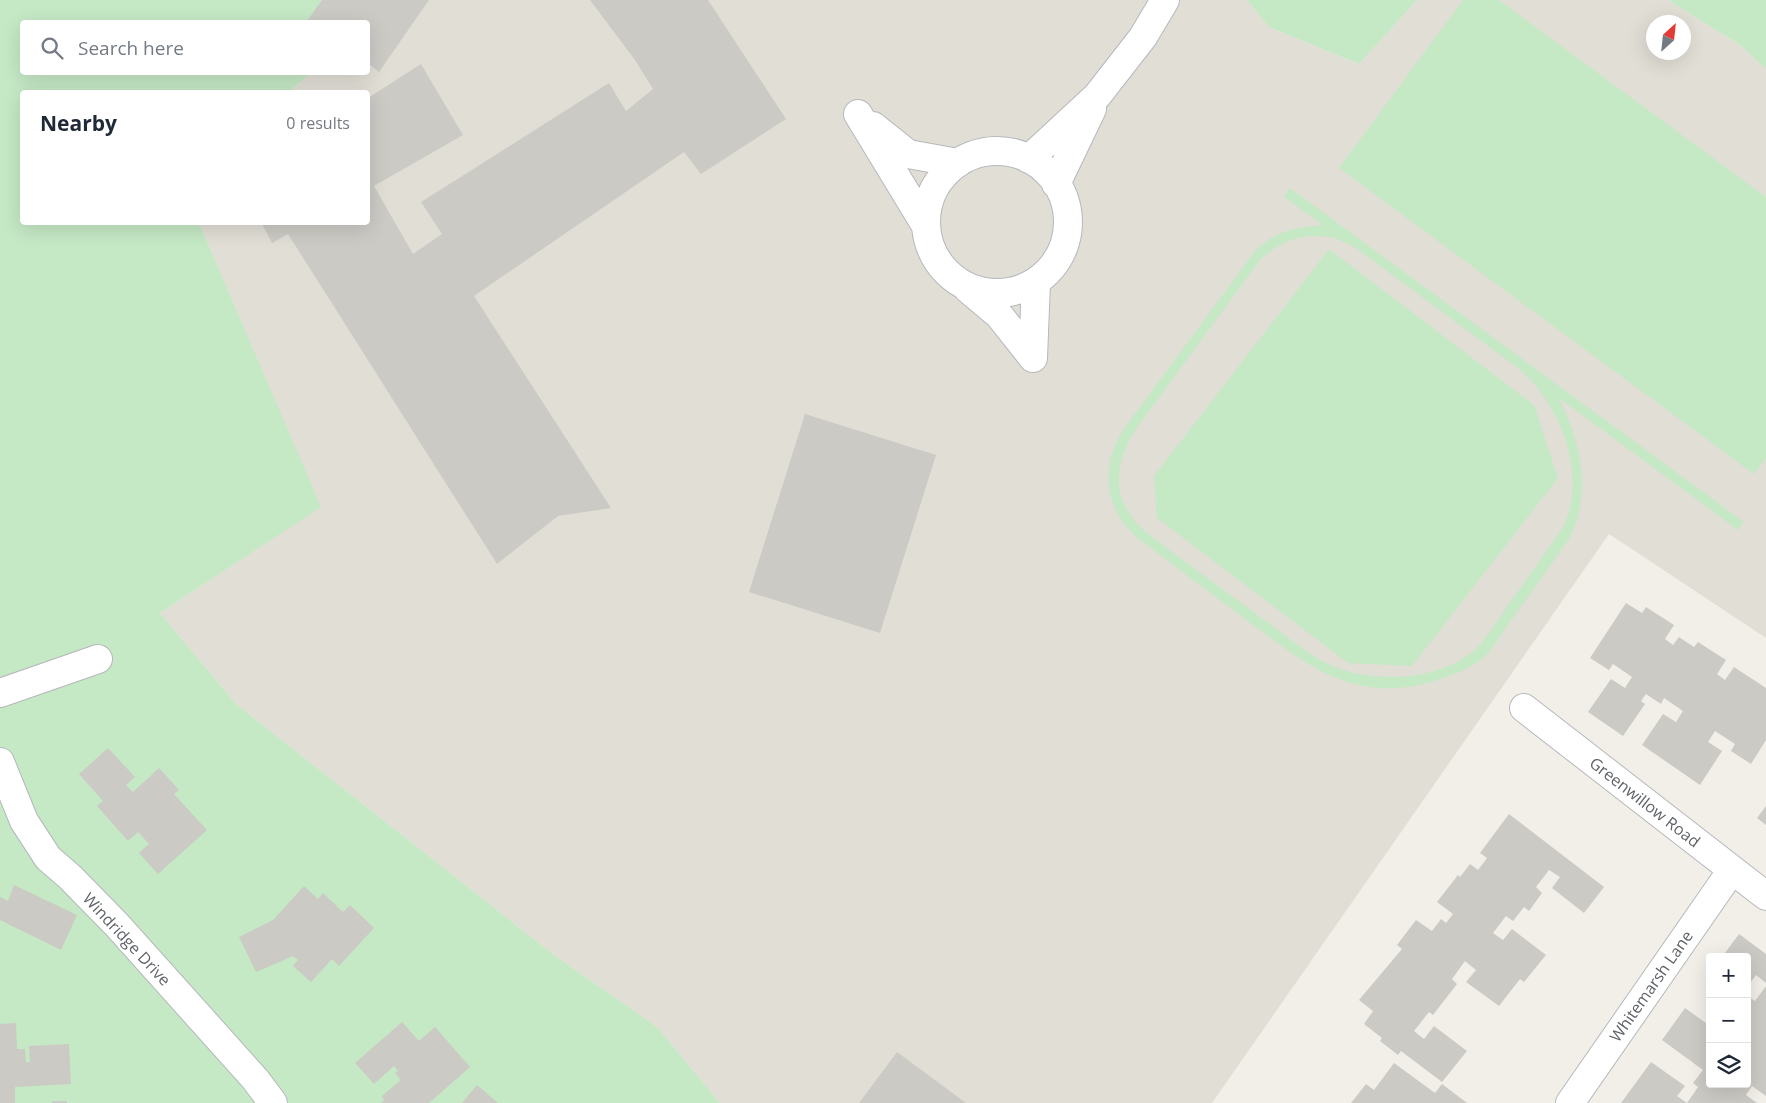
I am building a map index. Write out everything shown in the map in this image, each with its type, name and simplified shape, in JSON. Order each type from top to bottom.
[{"type":"street","points":[[1029,159],[1098,96],[1144,37],[1165,0]]},
{"type":"street","points":[[1056,184],[1098,96]]},
{"type":"street","points":[[926,226],[858,114],[908,154],[958,163]]},
{"type":"street","points":[[964,286],[982,292],[1000,293],[1019,290],[1036,282],[1052,267],[1063,248],[1068,226],[1066,204],[1056,184],[1044,169],[1029,159],[1011,152],[993,151],[974,155],[958,163],[940,179],[929,201],[926,226],[929,244],[937,261],[949,275],[999,315],[1034,358],[1036,282]]},
{"type":"street","points":[[0,693],[98,659]]},
{"type":"street","name":"Greenwillow Road","points":[[1524,708],[1766,896]]},
{"type":"street","name":"Windridge Drive","points":[[0,762],[24,821],[48,858],[70,877],[122,932],[274,1103]]},
{"type":"street","name":"Whitemarsh Lane","points":[[1570,1103],[1732,870]]},
{"type":"shaded area","points":[[344,0],[1247,0],[1269,27],[1359,64],[1417,0],[1668,0],[1740,45],[1766,69],[1766,638],[1609,534],[1212,1103],[720,1103],[657,1027],[554,955],[236,704],[160,613],[320,507],[200,225],[370,225],[370,90],[291,90],[309,75],[370,75],[370,20],[339,20]]},
{"type":"green space","points":[[0,0],[344,0],[339,20],[20,20],[20,75],[309,75],[291,90],[20,90],[20,225],[200,225],[321,507],[160,613],[236,704],[554,955],[657,1027],[720,1103],[0,1103]]},
{"type":"green space","points":[[1247,0],[1417,0],[1359,64],[1269,27]]},
{"type":"green space","points":[[1463,0],[1499,0],[1766,197],[1766,458],[1754,474],[1339,168]]},
{"type":"green space","points":[[1668,0],[1766,0],[1766,69],[1740,45]]},
{"type":"green space","points":[[1290,188],[1744,522],[1738,530],[1559,398],[1573,433],[1581,468],[1581,503],[1576,521],[1569,539],[1484,657],[1462,671],[1431,682],[1401,688],[1374,688],[1349,683],[1326,673],[1303,661],[1281,646],[1140,540],[1128,528],[1118,515],[1112,501],[1109,471],[1117,440],[1126,426],[1255,251],[1270,239],[1286,231],[1323,225],[1284,197]],"holes":[[[1311,236],[1333,237],[1356,248],[1519,369],[1547,401],[1558,421],[1571,465],[1573,487],[1570,509],[1562,529],[1481,644],[1466,657],[1429,673],[1387,677],[1366,675],[1346,671],[1319,659],[1294,643],[1147,533],[1135,521],[1121,496],[1119,470],[1128,443],[1136,429],[1260,260],[1277,247],[1296,239]]]},
{"type":"green space","points":[[1329,249],[1534,405],[1558,478],[1412,666],[1348,663],[1157,518],[1154,476]]},
{"type":"building","points":[[322,0],[429,0],[379,72],[370,65],[370,20],[308,20]]},
{"type":"building","points":[[590,0],[708,0],[786,119],[701,174],[684,152],[474,296],[611,508],[558,516],[497,564],[288,234],[272,243],[263,225],[370,225],[370,97],[421,64],[463,135],[374,186],[413,254],[442,234],[421,202],[609,83],[626,111],[653,89],[635,60]]},
{"type":"building","points":[[805,414],[936,455],[880,633],[749,592]]},
{"type":"building","points":[[1626,603],[1642,613],[1646,607],[1674,625],[1665,639],[1673,645],[1679,637],[1694,647],[1698,642],[1726,660],[1717,674],[1725,680],[1734,667],[1766,688],[1766,740],[1751,764],[1731,751],[1735,744],[1715,731],[1708,742],[1722,751],[1700,785],[1642,745],[1663,714],[1676,722],[1683,711],[1664,698],[1661,704],[1646,694],[1641,701],[1645,704],[1623,736],[1588,712],[1611,679],[1625,688],[1632,677],[1613,664],[1609,670],[1590,658]]},
{"type":"building","points":[[108,748],[135,777],[126,785],[133,792],[159,768],[179,790],[174,794],[207,830],[158,874],[139,853],[149,844],[138,832],[128,841],[97,806],[103,801],[79,774]]},
{"type":"building","points":[[1766,806],[1766,825],[1757,818]]},
{"type":"building","points":[[1509,814],[1604,887],[1584,913],[1552,888],[1560,877],[1549,870],[1536,887],[1542,893],[1529,911],[1524,907],[1513,921],[1506,916],[1493,933],[1503,940],[1512,929],[1546,955],[1524,982],[1520,979],[1499,1006],[1466,982],[1476,970],[1465,961],[1452,979],[1457,984],[1433,1015],[1429,1012],[1414,1031],[1424,1039],[1434,1026],[1467,1051],[1442,1082],[1401,1051],[1398,1055],[1380,1041],[1382,1038],[1364,1024],[1373,1011],[1359,1000],[1402,949],[1397,945],[1416,920],[1432,931],[1441,919],[1446,923],[1453,914],[1437,902],[1458,875],[1460,877],[1470,864],[1478,870],[1487,858],[1480,853]]},
{"type":"building","points":[[14,885],[77,915],[61,950],[0,920],[0,897],[8,901]]},
{"type":"building","points":[[304,886],[318,899],[323,893],[343,912],[350,905],[374,928],[339,966],[332,959],[311,982],[293,966],[298,960],[293,956],[256,972],[239,937],[273,920]]},
{"type":"building","points":[[1739,934],[1766,954],[1766,983],[1756,975],[1751,982],[1751,953],[1725,953]]},
{"type":"building","points":[[1766,986],[1766,1096],[1752,1086],[1751,1088],[1751,998],[1755,1001]]},
{"type":"building","points":[[1685,1008],[1706,1023],[1706,1088],[1751,1088],[1746,1095],[1757,1103],[1687,1103],[1698,1087],[1693,1083],[1703,1070],[1662,1040]]},
{"type":"building","points":[[402,1022],[419,1041],[435,1027],[470,1067],[429,1103],[381,1103],[384,1100],[382,1096],[401,1080],[395,1073],[398,1071],[394,1066],[374,1084],[355,1063]]},
{"type":"building","points":[[16,1023],[17,1049],[25,1049],[26,1062],[30,1062],[29,1046],[69,1044],[71,1084],[15,1087],[15,1103],[0,1103],[0,1024]]},
{"type":"building","points":[[897,1052],[966,1103],[859,1103]]},
{"type":"building","points":[[1651,1062],[1685,1086],[1677,1096],[1687,1103],[1621,1103]]},
{"type":"building","points":[[1394,1063],[1435,1093],[1442,1084],[1467,1103],[1351,1103],[1366,1084],[1374,1090]]},
{"type":"building","points":[[477,1085],[498,1103],[462,1103]]},
{"type":"building","points":[[52,1101],[67,1101],[67,1103],[52,1103]]}]
